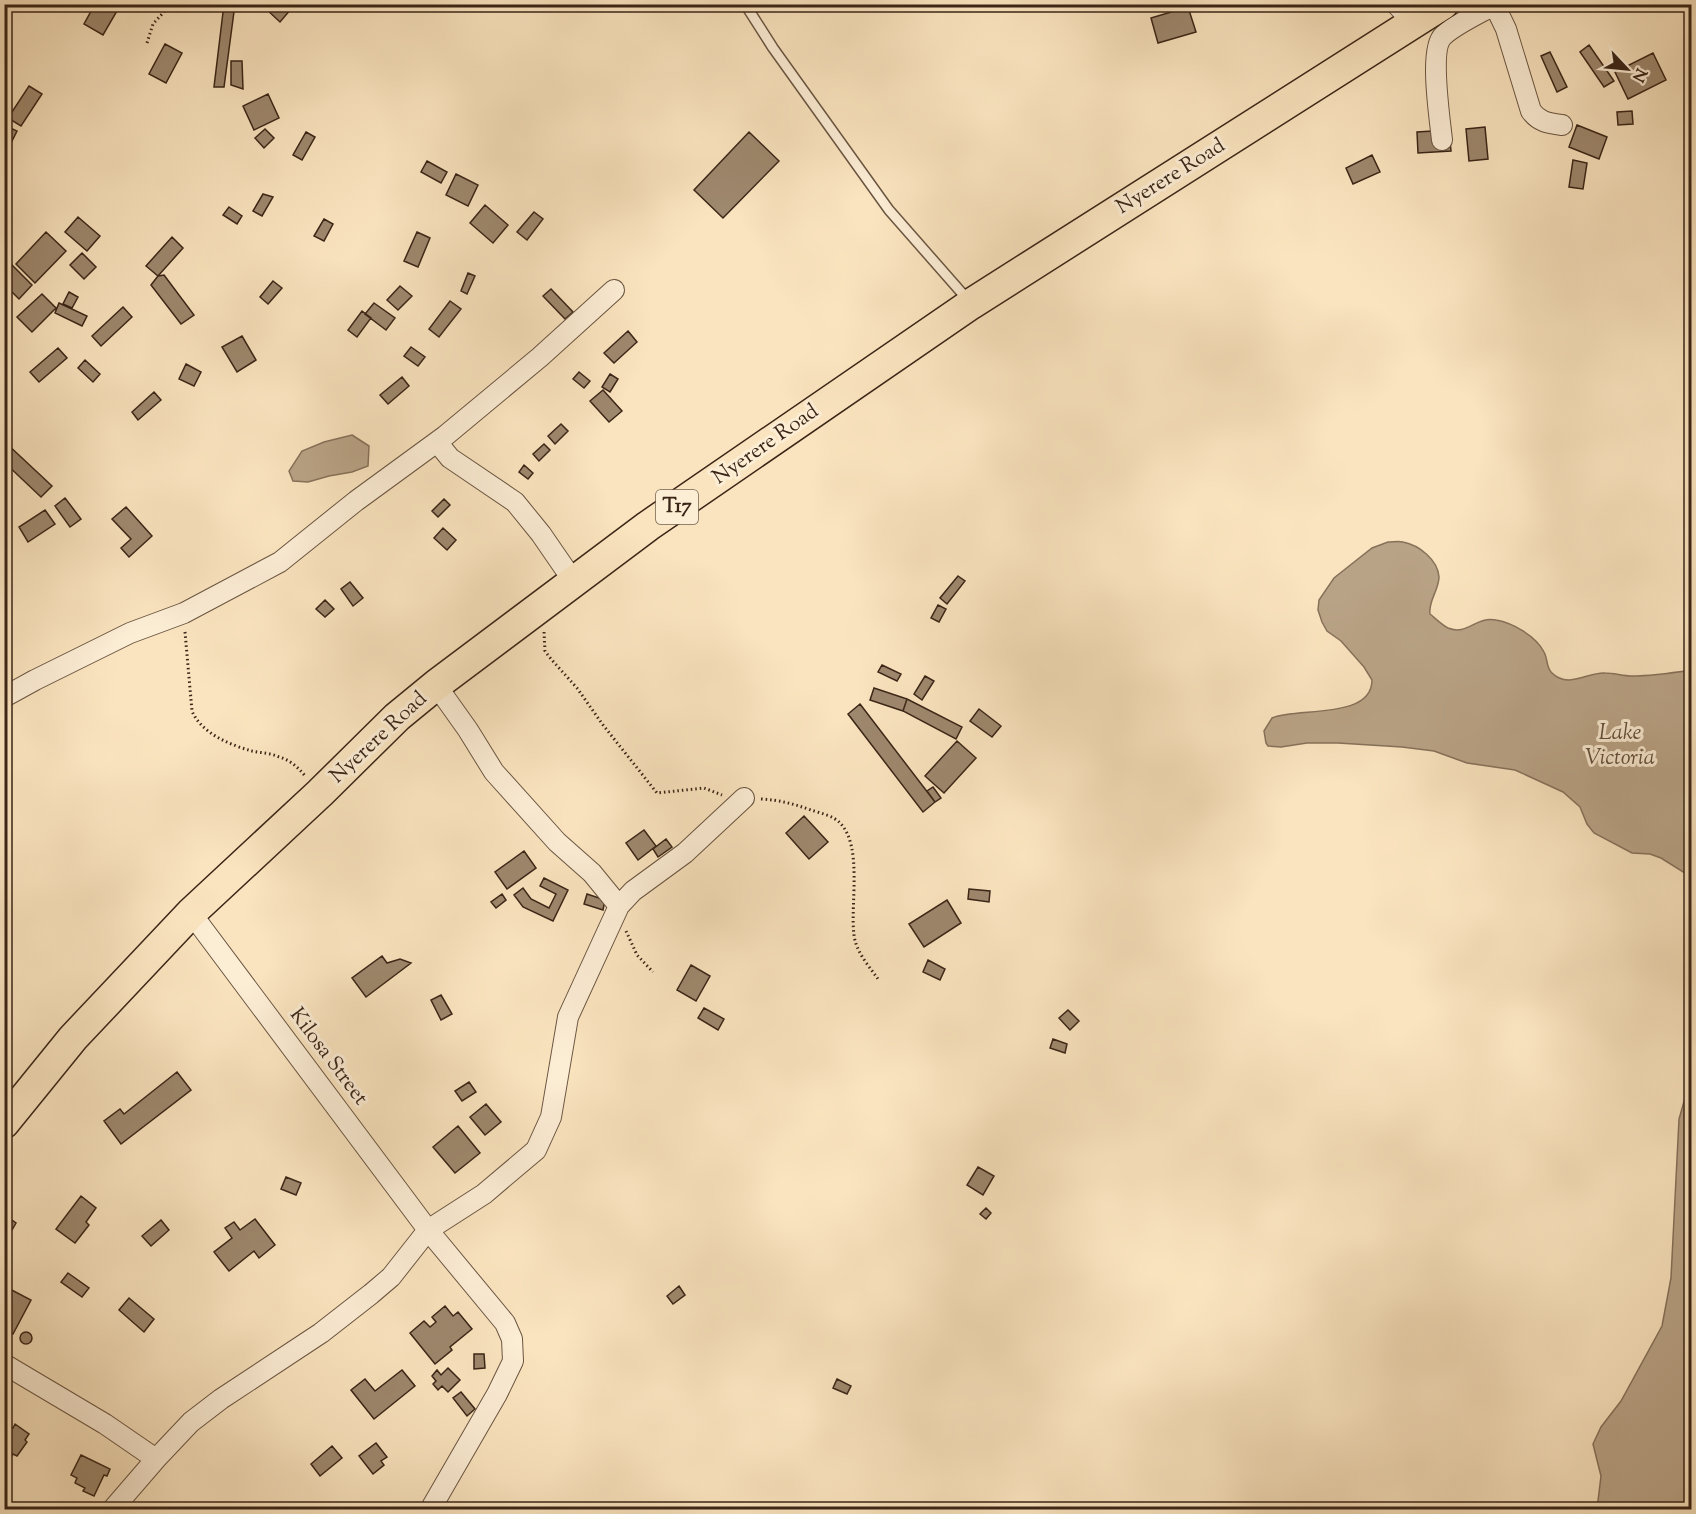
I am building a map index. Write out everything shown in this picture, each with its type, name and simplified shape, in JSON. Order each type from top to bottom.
[{"type":"main road","name":"Nyerere Road","points":[[4,1123],[73,1038],[191,913],[320,793],[397,717],[435,685],[648,526],[971,304],[1405,14],[1443,4]]},
{"type":"street","points":[[1442,140],[1436,74],[1438,42],[1452,29],[1494,5],[1506,29],[1531,111],[1536,118],[1545,123],[1562,125]]},
{"type":"street","points":[[4,697],[130,633],[184,613],[280,562],[356,501],[437,442],[540,357],[614,290]]},
{"type":"street","points":[[437,442],[450,458],[515,502],[541,534],[574,582]]},
{"type":"street","points":[[435,685],[468,730],[494,772],[557,842],[592,873],[619,906]]},
{"type":"street","points":[[112,1509],[191,1422],[220,1399],[321,1332],[371,1294],[391,1277],[428,1230],[484,1194],[536,1150],[551,1117],[568,1017],[619,906],[633,891],[684,854],[744,798]]},
{"type":"street","name":"Kilosa Street","points":[[191,913],[428,1230],[505,1323],[512,1339],[513,1361],[497,1394],[430,1509]]},
{"type":"street","points":[[4,1364],[105,1424],[156,1459]]},
{"type":"lane","points":[[745,4],[773,48],[889,210],[971,304]]},
{"type":"path","points":[[147,43],[153,24],[171,4]]},
{"type":"path","points":[[545,603],[545,651],[577,688],[657,793],[704,788],[725,796],[780,800],[839,821],[848,832],[855,866],[854,937],[861,956],[878,979]]},
{"type":"path","points":[[184,613],[192,711],[196,721],[235,746],[286,759],[298,767],[320,793]]},
{"type":"path","points":[[619,906],[623,927],[637,955],[653,972]]},
{"type":"water","points":[[352,435],[369,446],[368,466],[308,482],[293,481],[289,471],[302,451],[324,442]]},
{"type":"water","name":"Lake Victoria","points":[[1388,542],[1401,542],[1415,546],[1427,554],[1435,565],[1439,582],[1430,614],[1441,624],[1448,628],[1461,630],[1483,621],[1496,620],[1517,627],[1536,641],[1545,655],[1550,671],[1558,678],[1571,680],[1598,673],[1629,676],[1691,670],[1691,877],[1661,858],[1650,854],[1632,853],[1594,833],[1587,824],[1580,807],[1563,792],[1515,770],[1467,763],[1434,751],[1402,747],[1338,743],[1268,746],[1264,731],[1272,718],[1347,707],[1360,701],[1369,693],[1372,680],[1364,667],[1341,641],[1327,631],[1318,610],[1319,600],[1334,578],[1372,548]]},
{"type":"water","points":[[1691,1077],[1691,1509],[1597,1509],[1601,1476],[1593,1444],[1601,1427],[1621,1401],[1662,1326],[1671,1278],[1679,1119]]},
{"type":"building","points":[[95,4],[121,4],[103,35],[84,24]]},
{"type":"building","points":[[224,4],[235,4],[224,87],[214,87]]},
{"type":"building","points":[[268,4],[286,4],[291,9],[280,22],[265,8]]},
{"type":"building","points":[[1188,7],[1196,32],[1158,43],[1151,18]]},
{"type":"building","points":[[165,44],[182,53],[166,83],[149,74]]},
{"type":"building","points":[[1589,45],[1614,81],[1604,87],[1580,52]]},
{"type":"building","points":[[1550,52],[1567,87],[1557,92],[1541,56]]},
{"type":"building","points":[[1653,53],[1666,80],[1628,99],[1615,72]]},
{"type":"building","points":[[231,61],[242,61],[243,89],[231,85]]},
{"type":"building","points":[[29,86],[42,94],[21,126],[8,118]]},
{"type":"building","points":[[268,94],[279,118],[254,130],[243,106]]},
{"type":"building","points":[[1632,111],[1633,124],[1618,125],[1617,112]]},
{"type":"building","points":[[4,125],[17,131],[4,157]]},
{"type":"building","points":[[1577,125],[1607,137],[1599,159],[1569,147]]},
{"type":"building","points":[[1485,127],[1488,159],[1469,161],[1466,129]]},
{"type":"building","points":[[265,129],[274,138],[264,148],[255,138]]},
{"type":"building","points":[[1449,130],[1451,151],[1418,153],[1417,132]]},
{"type":"building","points":[[306,132],[315,137],[302,160],[293,155]]},
{"type":"building","points":[[749,132],[779,161],[723,218],[694,190]]},
{"type":"building","points":[[1372,155],[1380,172],[1353,184],[1346,168]]},
{"type":"building","points":[[1573,160],[1587,163],[1583,189],[1569,187]]},
{"type":"building","points":[[427,161],[447,172],[441,183],[421,172]]},
{"type":"building","points":[[456,174],[478,185],[468,206],[446,195]]},
{"type":"building","points":[[263,194],[273,197],[262,216],[253,211]]},
{"type":"building","points":[[485,205],[508,225],[493,243],[470,223]]},
{"type":"building","points":[[229,207],[242,216],[237,224],[223,215]]},
{"type":"building","points":[[534,212],[543,219],[527,240],[517,232]]},
{"type":"building","points":[[78,217],[100,236],[87,251],[65,232]]},
{"type":"building","points":[[324,219],[333,224],[324,241],[314,236]]},
{"type":"building","points":[[46,232],[66,251],[35,283],[16,264]]},
{"type":"building","points":[[417,232],[430,238],[418,267],[404,261]]},
{"type":"building","points":[[172,237],[183,248],[158,276],[146,266]]},
{"type":"building","points":[[82,253],[96,267],[84,279],[70,265]]},
{"type":"building","points":[[10,263],[32,285],[19,299],[7,287],[4,289],[4,269]]},
{"type":"building","points":[[468,273],[475,276],[467,294],[461,291]]},
{"type":"building","points":[[164,275],[194,315],[181,324],[151,285],[158,276]]},
{"type":"building","points":[[273,281],[282,288],[268,304],[260,297]]},
{"type":"building","points":[[400,286],[412,296],[398,310],[387,300]]},
{"type":"building","points":[[551,289],[573,312],[565,319],[543,296]]},
{"type":"building","points":[[69,292],[78,297],[72,308],[63,304]]},
{"type":"building","points":[[42,294],[56,308],[32,332],[17,317]]},
{"type":"building","points":[[450,301],[461,309],[439,337],[429,329]]},
{"type":"building","points":[[59,303],[87,316],[82,326],[55,313]]},
{"type":"building","points":[[374,303],[395,318],[386,330],[365,314]]},
{"type":"building","points":[[123,307],[132,317],[101,346],[92,336]]},
{"type":"building","points":[[362,311],[371,318],[357,337],[348,330]]},
{"type":"building","points":[[628,331],[637,342],[614,363],[604,353]]},
{"type":"building","points":[[242,336],[256,360],[237,372],[222,347]]},
{"type":"building","points":[[411,347],[425,357],[418,366],[404,356]]},
{"type":"building","points":[[58,348],[67,358],[39,382],[30,372]]},
{"type":"building","points":[[85,360],[100,374],[93,382],[78,368]]},
{"type":"building","points":[[186,364],[201,372],[194,386],[179,379]]},
{"type":"building","points":[[579,372],[590,381],[584,388],[573,379]]},
{"type":"building","points":[[610,374],[618,379],[610,392],[602,387]]},
{"type":"building","points":[[402,377],[409,386],[388,404],[380,395]]},
{"type":"building","points":[[603,390],[622,411],[609,422],[590,401]]},
{"type":"building","points":[[154,392],[161,400],[138,420],[132,412]]},
{"type":"building","points":[[561,424],[568,431],[555,444],[548,436]]},
{"type":"building","points":[[6,443],[52,486],[41,497],[4,462],[4,444]]},
{"type":"building","points":[[544,444],[550,450],[539,461],[533,454]]},
{"type":"building","points":[[524,465],[533,473],[528,479],[519,472]]},
{"type":"building","points":[[65,498],[81,519],[70,527],[55,506]]},
{"type":"building","points":[[444,499],[450,505],[438,517],[432,511]]},
{"type":"building","points":[[126,507],[152,536],[129,557],[121,548],[131,539],[112,519]]},
{"type":"building","points":[[45,510],[55,524],[28,542],[19,527]]},
{"type":"building","points":[[443,528],[456,540],[447,550],[434,538]]},
{"type":"building","points":[[958,576],[965,581],[947,604],[940,598]]},
{"type":"building","points":[[350,582],[363,598],[353,606],[341,589]]},
{"type":"building","points":[[325,600],[334,609],[325,617],[316,609]]},
{"type":"building","points":[[938,605],[946,609],[939,622],[931,618]]},
{"type":"building","points":[[882,665],[901,674],[897,681],[878,672]]},
{"type":"building","points":[[925,676],[934,681],[922,700],[914,694]]},
{"type":"building","points":[[874,688],[907,699],[903,711],[870,700]]},
{"type":"building","points":[[907,699],[962,727],[956,739],[903,711]]},
{"type":"building","points":[[860,704],[935,802],[923,812],[848,714]]},
{"type":"building","points":[[979,709],[1001,726],[992,737],[970,721]]},
{"type":"building","points":[[957,741],[976,758],[944,793],[925,776]]},
{"type":"building","points":[[933,787],[941,798],[935,802],[927,791]]},
{"type":"building","points":[[804,816],[828,842],[809,859],[786,833]]},
{"type":"building","points":[[644,830],[656,846],[638,860],[626,843]]},
{"type":"building","points":[[666,839],[672,847],[658,857],[653,849]]},
{"type":"building","points":[[524,851],[536,868],[507,889],[495,872]]},
{"type":"building","points":[[544,878],[568,890],[553,921],[523,907],[514,895],[523,888],[531,899],[549,908],[556,894],[540,886]]},
{"type":"building","points":[[969,889],[990,891],[989,902],[968,899]]},
{"type":"building","points":[[502,894],[506,900],[496,908],[491,902]]},
{"type":"building","points":[[587,894],[605,900],[603,910],[584,904]]},
{"type":"building","points":[[947,900],[961,923],[924,947],[909,924]]},
{"type":"building","points":[[382,956],[387,963],[400,959],[411,963],[366,997],[352,978]]},
{"type":"building","points":[[928,960],[945,969],[940,980],[923,972]]},
{"type":"building","points":[[691,965],[710,976],[696,1001],[677,990]]},
{"type":"building","points":[[441,995],[452,1014],[441,1020],[431,1000]]},
{"type":"building","points":[[704,1008],[724,1019],[718,1030],[698,1018]]},
{"type":"building","points":[[1068,1010],[1079,1021],[1070,1030],[1059,1018]]},
{"type":"building","points":[[1053,1039],[1067,1044],[1065,1053],[1050,1048]]},
{"type":"building","points":[[177,1072],[191,1090],[121,1144],[104,1121],[120,1109],[124,1114]]},
{"type":"building","points":[[469,1082],[476,1092],[462,1101],[455,1091]]},
{"type":"building","points":[[486,1104],[501,1122],[485,1135],[470,1117]]},
{"type":"building","points":[[458,1126],[480,1153],[455,1173],[433,1147]]},
{"type":"building","points":[[978,1167],[994,1176],[983,1195],[967,1185]]},
{"type":"building","points":[[286,1177],[301,1183],[296,1195],[281,1189]]},
{"type":"building","points":[[81,1196],[96,1208],[86,1222],[89,1225],[75,1243],[56,1229]]},
{"type":"building","points":[[986,1208],[991,1213],[986,1219],[980,1214]]},
{"type":"building","points":[[5,1215],[16,1223],[12,1230],[4,1225]]},
{"type":"building","points":[[255,1219],[275,1245],[259,1258],[254,1251],[229,1271],[214,1252],[232,1238],[225,1228],[234,1222],[240,1230]]},
{"type":"building","points":[[161,1220],[169,1230],[151,1246],[142,1236]]},
{"type":"building","points":[[68,1273],[89,1288],[82,1297],[61,1282]]},
{"type":"building","points":[[4,1286],[31,1300],[13,1334],[4,1329]]},
{"type":"building","points":[[679,1286],[685,1295],[673,1304],[667,1296]]},
{"type":"building","points":[[129,1298],[154,1319],[144,1332],[119,1310]]},
{"type":"building","points":[[445,1306],[453,1316],[458,1312],[472,1329],[450,1347],[452,1350],[435,1364],[410,1333],[424,1321],[430,1327],[436,1322],[432,1317]]},
{"type":"building","points":[[26,1332],[32,1338],[26,1344],[20,1338]]},
{"type":"building","points":[[474,1354],[484,1354],[485,1368],[474,1369]]},
{"type":"building","points":[[448,1368],[460,1380],[448,1392],[442,1386],[438,1390],[433,1384],[436,1381],[432,1376],[437,1370],[441,1375]]},
{"type":"building","points":[[402,1370],[415,1386],[374,1419],[351,1390],[365,1379],[375,1391]]},
{"type":"building","points":[[837,1379],[851,1386],[847,1394],[833,1388]]},
{"type":"building","points":[[461,1392],[475,1409],[467,1416],[453,1398]]},
{"type":"building","points":[[4,1422],[13,1428],[15,1424],[29,1434],[25,1440],[27,1442],[17,1456],[13,1454],[4,1467]]},
{"type":"building","points":[[376,1443],[387,1457],[381,1461],[384,1465],[373,1474],[359,1456]]},
{"type":"building","points":[[332,1446],[342,1458],[320,1476],[311,1464]]},
{"type":"building","points":[[81,1455],[110,1469],[107,1476],[104,1475],[94,1496],[83,1491],[85,1488],[75,1483],[77,1478],[71,1475]]},
{"type":"building","points":[[4,1498],[19,1510],[4,1510]]}]
